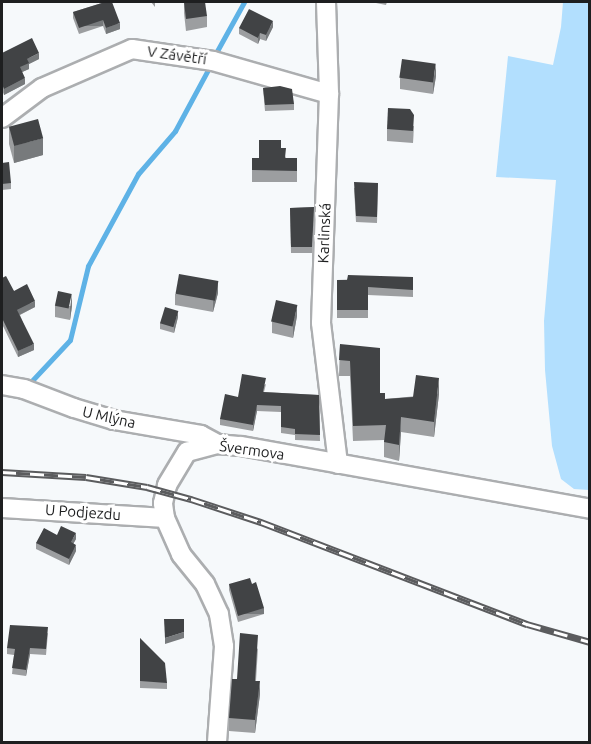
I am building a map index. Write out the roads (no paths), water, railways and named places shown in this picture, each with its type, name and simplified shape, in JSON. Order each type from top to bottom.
[{"type":"street","name":"Karlinská","points":[[326,2],[329,94],[321,323],[338,464]]},
{"type":"street","name":"V Závětří","points":[[2,118],[42,88],[132,49],[213,61],[329,94]]},
{"type":"street","name":"U Mlýna","points":[[17,388],[114,420],[201,435],[217,444]]},
{"type":"street","name":"Švermova","points":[[217,742],[224,646],[219,614],[205,584],[181,554],[165,518],[163,502],[167,485],[187,452],[217,444],[590,509]]},
{"type":"street","name":"U Podjezdu","points":[[2,508],[165,518]]},
{"type":"waterway","points":[[217,51],[244,2]]},
{"type":"waterway","points":[[26,387],[70,340],[88,266],[138,174],[175,131],[210,66]]},
{"type":"railway","points":[[2,472],[86,477],[147,487],[191,499],[261,522],[527,624],[590,642]]}]
